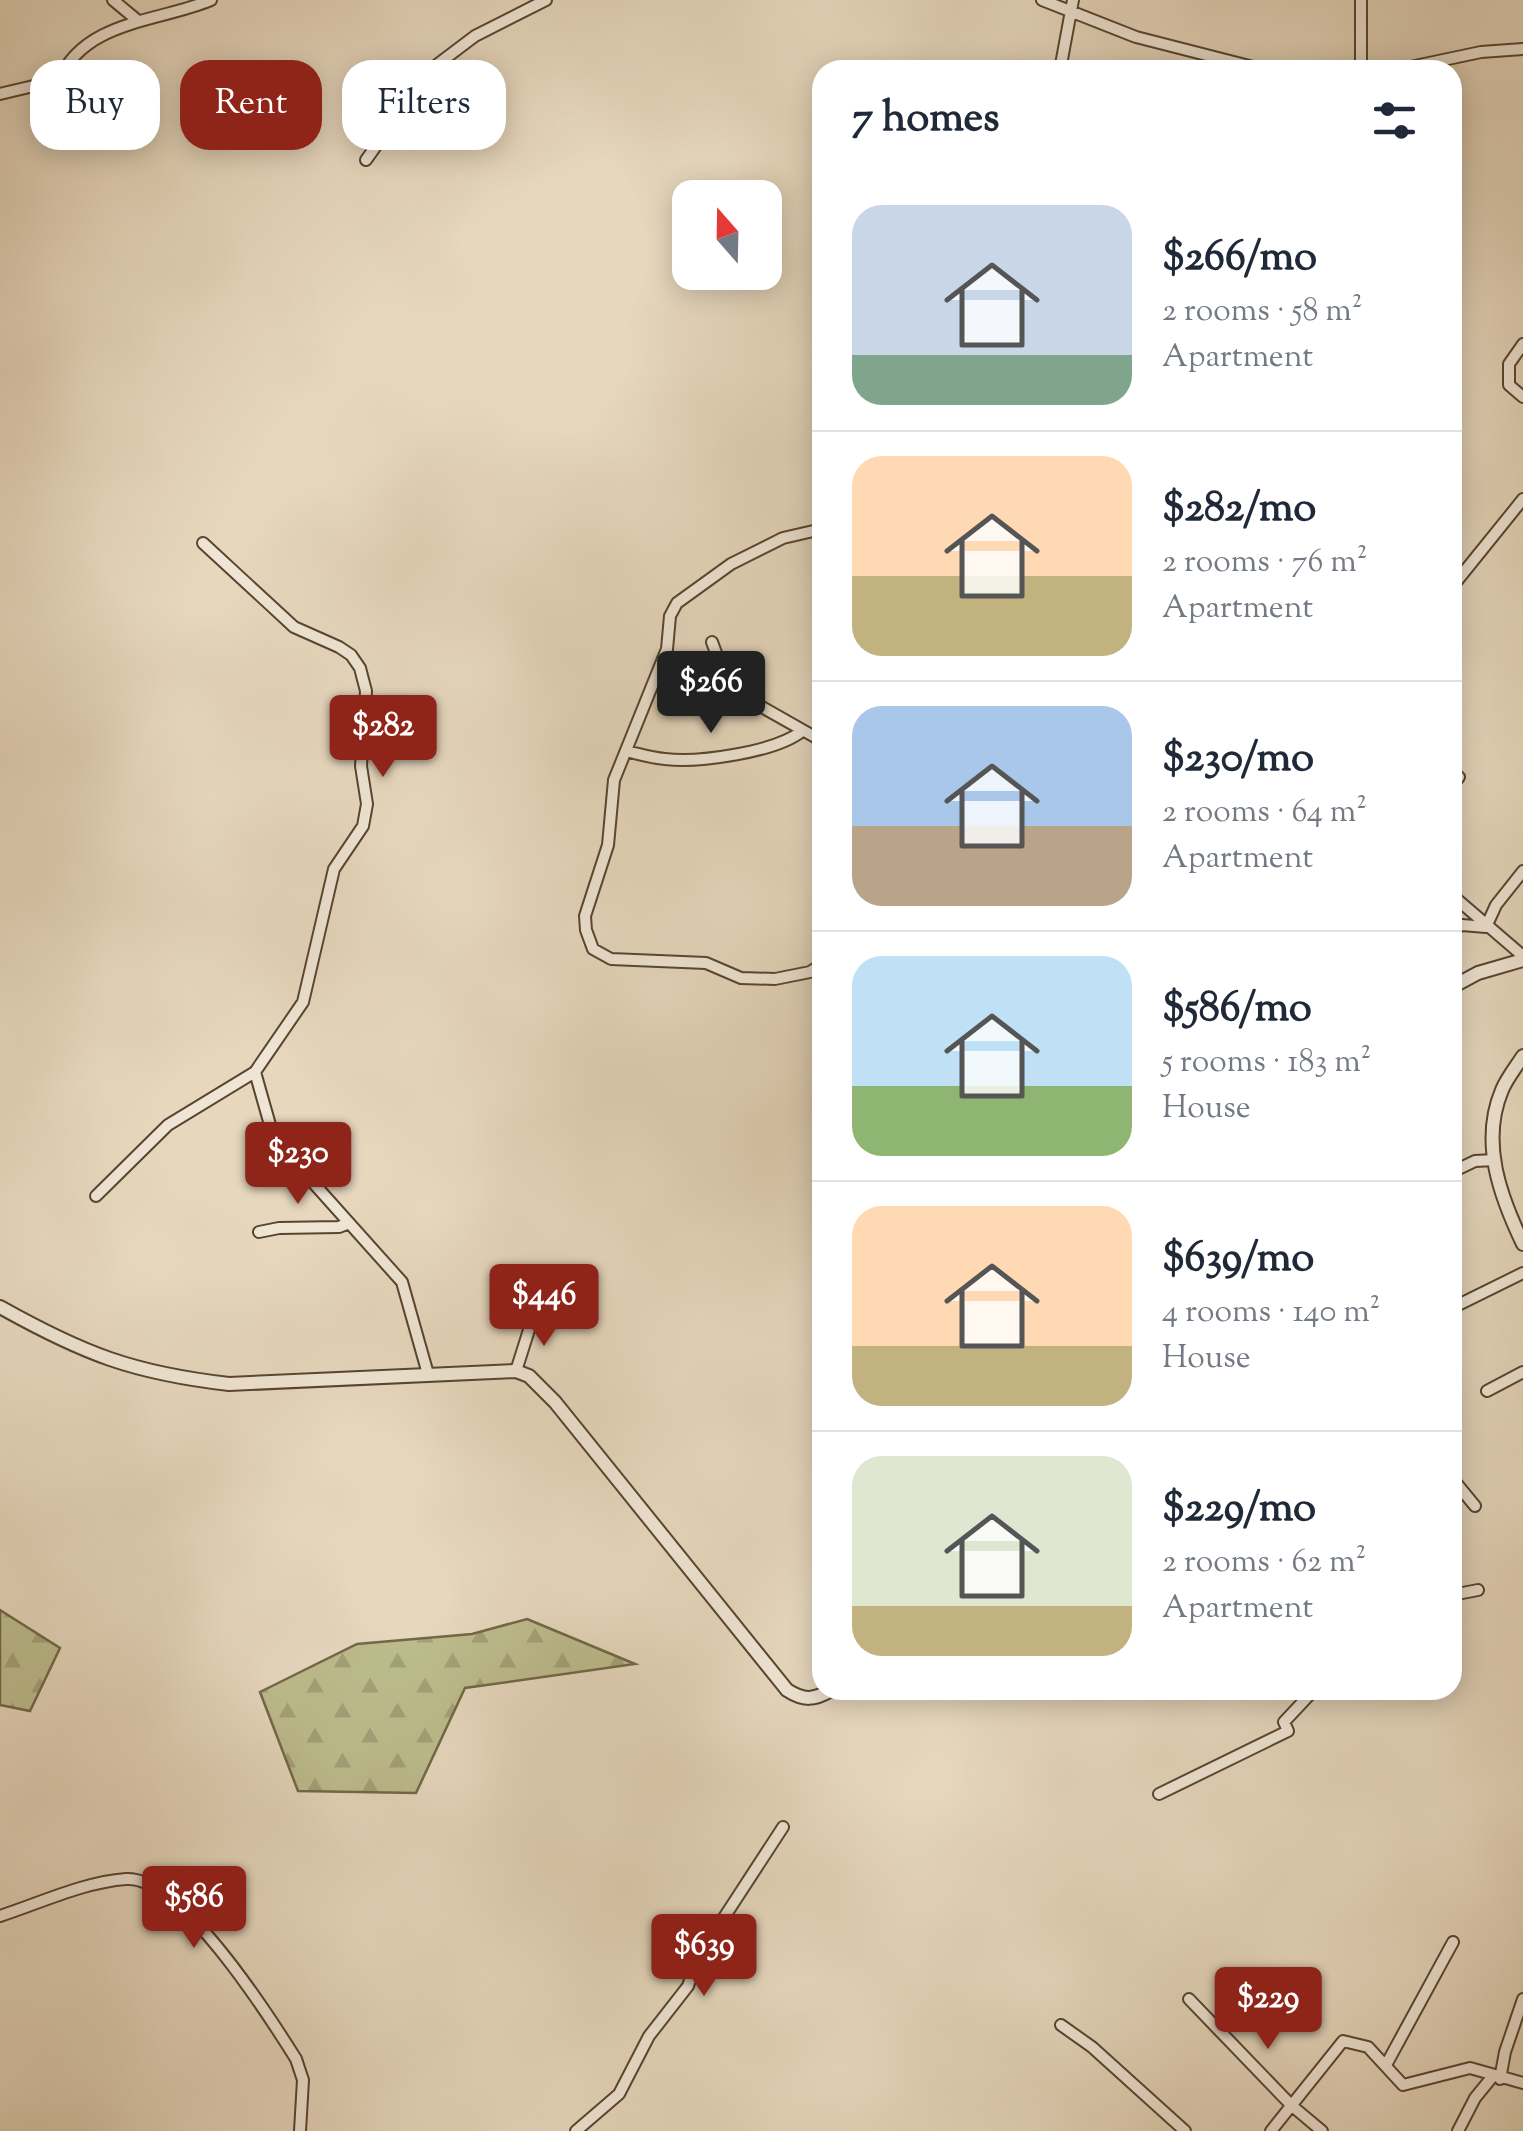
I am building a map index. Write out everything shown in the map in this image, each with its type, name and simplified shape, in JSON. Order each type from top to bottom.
[{"type":"street","points":[[113,0],[137,20]]},
{"type":"street","points":[[0,94],[59,80],[76,52],[137,20],[189,9],[210,0]]},
{"type":"street","points":[[366,160],[430,70],[475,36],[546,0]]},
{"type":"street","points":[[1042,0],[1071,6],[1136,37],[1226,60]]},
{"type":"street","points":[[1361,0],[1361,60]]},
{"type":"street","points":[[1062,60],[1071,6]]},
{"type":"street","points":[[1443,60],[1480,52],[1523,50]]},
{"type":"street","points":[[1523,344],[1509,364],[1509,385],[1523,397]]},
{"type":"street","points":[[1462,575],[1523,499]]},
{"type":"street","points":[[812,532],[783,538],[730,564],[677,603],[670,616],[667,649],[614,780],[608,845],[586,916],[593,949],[611,959],[706,963],[741,978],[775,979],[812,971]]},
{"type":"street","points":[[96,1196],[168,1125],[255,1072],[304,1002],[334,869],[363,826],[367,804],[361,766],[366,691],[360,668],[350,655],[294,628],[203,544]]},
{"type":"street","points":[[712,642],[723,672],[753,702],[812,736]]},
{"type":"street","points":[[626,751],[665,759],[696,759],[788,742],[802,731]]},
{"type":"street","points":[[1486,927],[1496,905],[1523,872]]},
{"type":"street","points":[[1462,905],[1523,958]]},
{"type":"street","points":[[1462,925],[1486,927]]},
{"type":"street","points":[[1462,982],[1523,958]]},
{"type":"street","points":[[1523,1056],[1502,1090],[1490,1135],[1503,1203],[1523,1244]]},
{"type":"street","points":[[255,1072],[274,1139],[402,1282],[428,1374]]},
{"type":"street","points":[[1462,1167],[1475,1161],[1495,1160]]},
{"type":"street","points":[[258,1232],[349,1223]]},
{"type":"street","points":[[1462,1303],[1523,1273]]},
{"type":"street","points":[[0,1306],[66,1344],[122,1366],[182,1379],[230,1384],[516,1371],[529,1376],[555,1402],[787,1690],[799,1698],[812,1699]]},
{"type":"street","points":[[516,1371],[534,1314]]},
{"type":"street","points":[[1488,1390],[1523,1372]]},
{"type":"street","points":[[1462,1490],[1475,1506]]},
{"type":"street","points":[[1462,1593],[1478,1590]]},
{"type":"street","points":[[1159,1794],[1288,1730],[1284,1722],[1305,1700]]},
{"type":"street","points":[[576,2131],[619,2094],[649,2036],[688,1986],[697,1959],[782,1827]]},
{"type":"street","points":[[0,1916],[128,1878],[144,1881],[166,1893],[198,1923],[296,2059],[303,2080],[302,2111],[296,2128]]},
{"type":"street","points":[[1386,2065],[1453,1942]]},
{"type":"street","points":[[1189,1998],[1322,2131]]},
{"type":"street","points":[[1458,2131],[1474,2098],[1496,2078],[1523,1999]]},
{"type":"street","points":[[1062,2025],[1185,2131]]},
{"type":"street","points":[[1271,2131],[1343,2041],[1368,2046],[1403,2085],[1470,2068],[1523,2083]]},
{"type":"green space","points":[[0,1610],[60,1648],[30,1711],[0,1705]]},
{"type":"green space","points":[[527,1619],[635,1664],[465,1688],[416,1793],[298,1791],[260,1692],[357,1644],[472,1634]]}]
